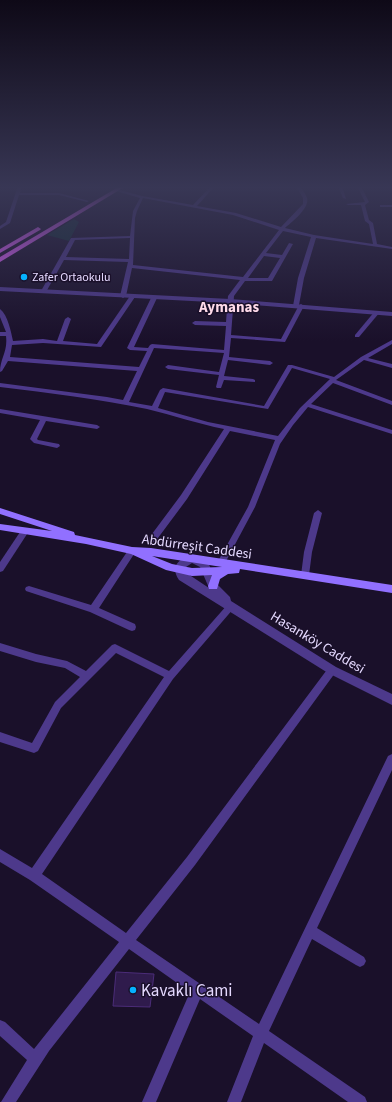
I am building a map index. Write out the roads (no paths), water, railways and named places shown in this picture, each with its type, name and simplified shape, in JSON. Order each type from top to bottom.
[{"type":"main road","points":[[1,250],[23,237]]},
{"type":"main road","points":[[0,260],[38,237]]},
{"type":"main road","name":"Abdürreşit Caddesi","points":[[0,511],[86,540]]},
{"type":"main road","name":"Abdürreşit Caddesi","points":[[0,527],[86,540],[132,551],[151,552],[224,567],[305,576],[392,589]]},
{"type":"main road","name":"Abdürreşit Caddesi","points":[[132,551],[181,574],[207,572],[224,567]]},
{"type":"main road","points":[[213,586],[216,577],[224,567]]},
{"type":"street","points":[[44,291],[73,239],[120,237]]},
{"type":"street","points":[[123,296],[131,263],[133,237]]},
{"type":"street","points":[[219,387],[226,355],[231,296],[276,237]]},
{"type":"street","points":[[228,336],[284,341],[299,306],[300,278],[314,237]]},
{"type":"street","points":[[325,237],[375,244],[392,248]]},
{"type":"street","points":[[374,237],[375,244]]},
{"type":"street","points":[[62,258],[131,263],[243,279],[270,280],[290,244]]},
{"type":"street","points":[[263,254],[284,257]]},
{"type":"street","points":[[0,289],[230,301],[392,314]]},
{"type":"street","points":[[10,343],[43,341],[100,346],[132,297]]},
{"type":"street","points":[[150,350],[130,348],[154,298]]},
{"type":"street","points":[[0,311],[8,328],[10,343],[7,360],[0,370]]},
{"type":"street","points":[[357,336],[377,312]]},
{"type":"street","points":[[59,343],[68,319]]},
{"type":"street","points":[[194,323],[228,324]]},
{"type":"street","points":[[0,334],[9,334]]},
{"type":"street","points":[[224,567],[255,501],[280,439],[297,414],[333,380],[364,358],[392,342]]},
{"type":"street","points":[[125,403],[152,346],[226,355],[270,363]]},
{"type":"street","points":[[364,358],[392,366]]},
{"type":"street","points":[[7,360],[141,369]]},
{"type":"street","points":[[154,408],[163,390],[266,408],[290,366],[333,380],[392,403]]},
{"type":"street","points":[[168,367],[252,381]]},
{"type":"street","points":[[0,385],[154,408],[207,424],[280,439]]},
{"type":"street","points":[[307,405],[392,432]]},
{"type":"street","points":[[0,411],[97,427]]},
{"type":"street","points":[[44,418],[34,439],[36,442],[57,446]]},
{"type":"street","points":[[152,540],[184,497],[228,428]]},
{"type":"street","points":[[305,576],[308,552],[318,513]]},
{"type":"street","points":[[0,569],[25,531]]},
{"type":"street","points":[[93,609],[132,551]]},
{"type":"street","points":[[181,574],[184,563],[194,560]]},
{"type":"street","name":"Hasanköy Caddesi","points":[[194,560],[204,565],[213,586],[231,606]]},
{"type":"street","name":"Hasanköy Caddesi","points":[[181,574],[332,670],[391,698]]},
{"type":"street","points":[[29,589],[93,609],[132,627]]},
{"type":"street","points":[[34,876],[170,676],[231,606]]},
{"type":"street","points":[[0,646],[36,658],[67,665],[88,676]]},
{"type":"street","points":[[0,737],[34,748],[58,705],[115,648],[170,676]]},
{"type":"street","points":[[8,1102],[44,1046],[191,861],[332,670]]},
{"type":"street","points":[[234,1102],[261,1033],[392,759]]},
{"type":"street","points":[[0,855],[34,876],[128,940],[360,1102]]},
{"type":"street","points":[[310,931],[360,961]]},
{"type":"street","points":[[148,1102],[198,989]]},
{"type":"street","points":[[0,1026],[36,1059]]},
{"type":"place","name":"Zafer Ortaokulu","points":[[24,277]]},
{"type":"place","name":"Kavaklı Cami","points":[[133,990]]},
{"type":"district","name":"Aymanas","points":[[229,307]]}]
